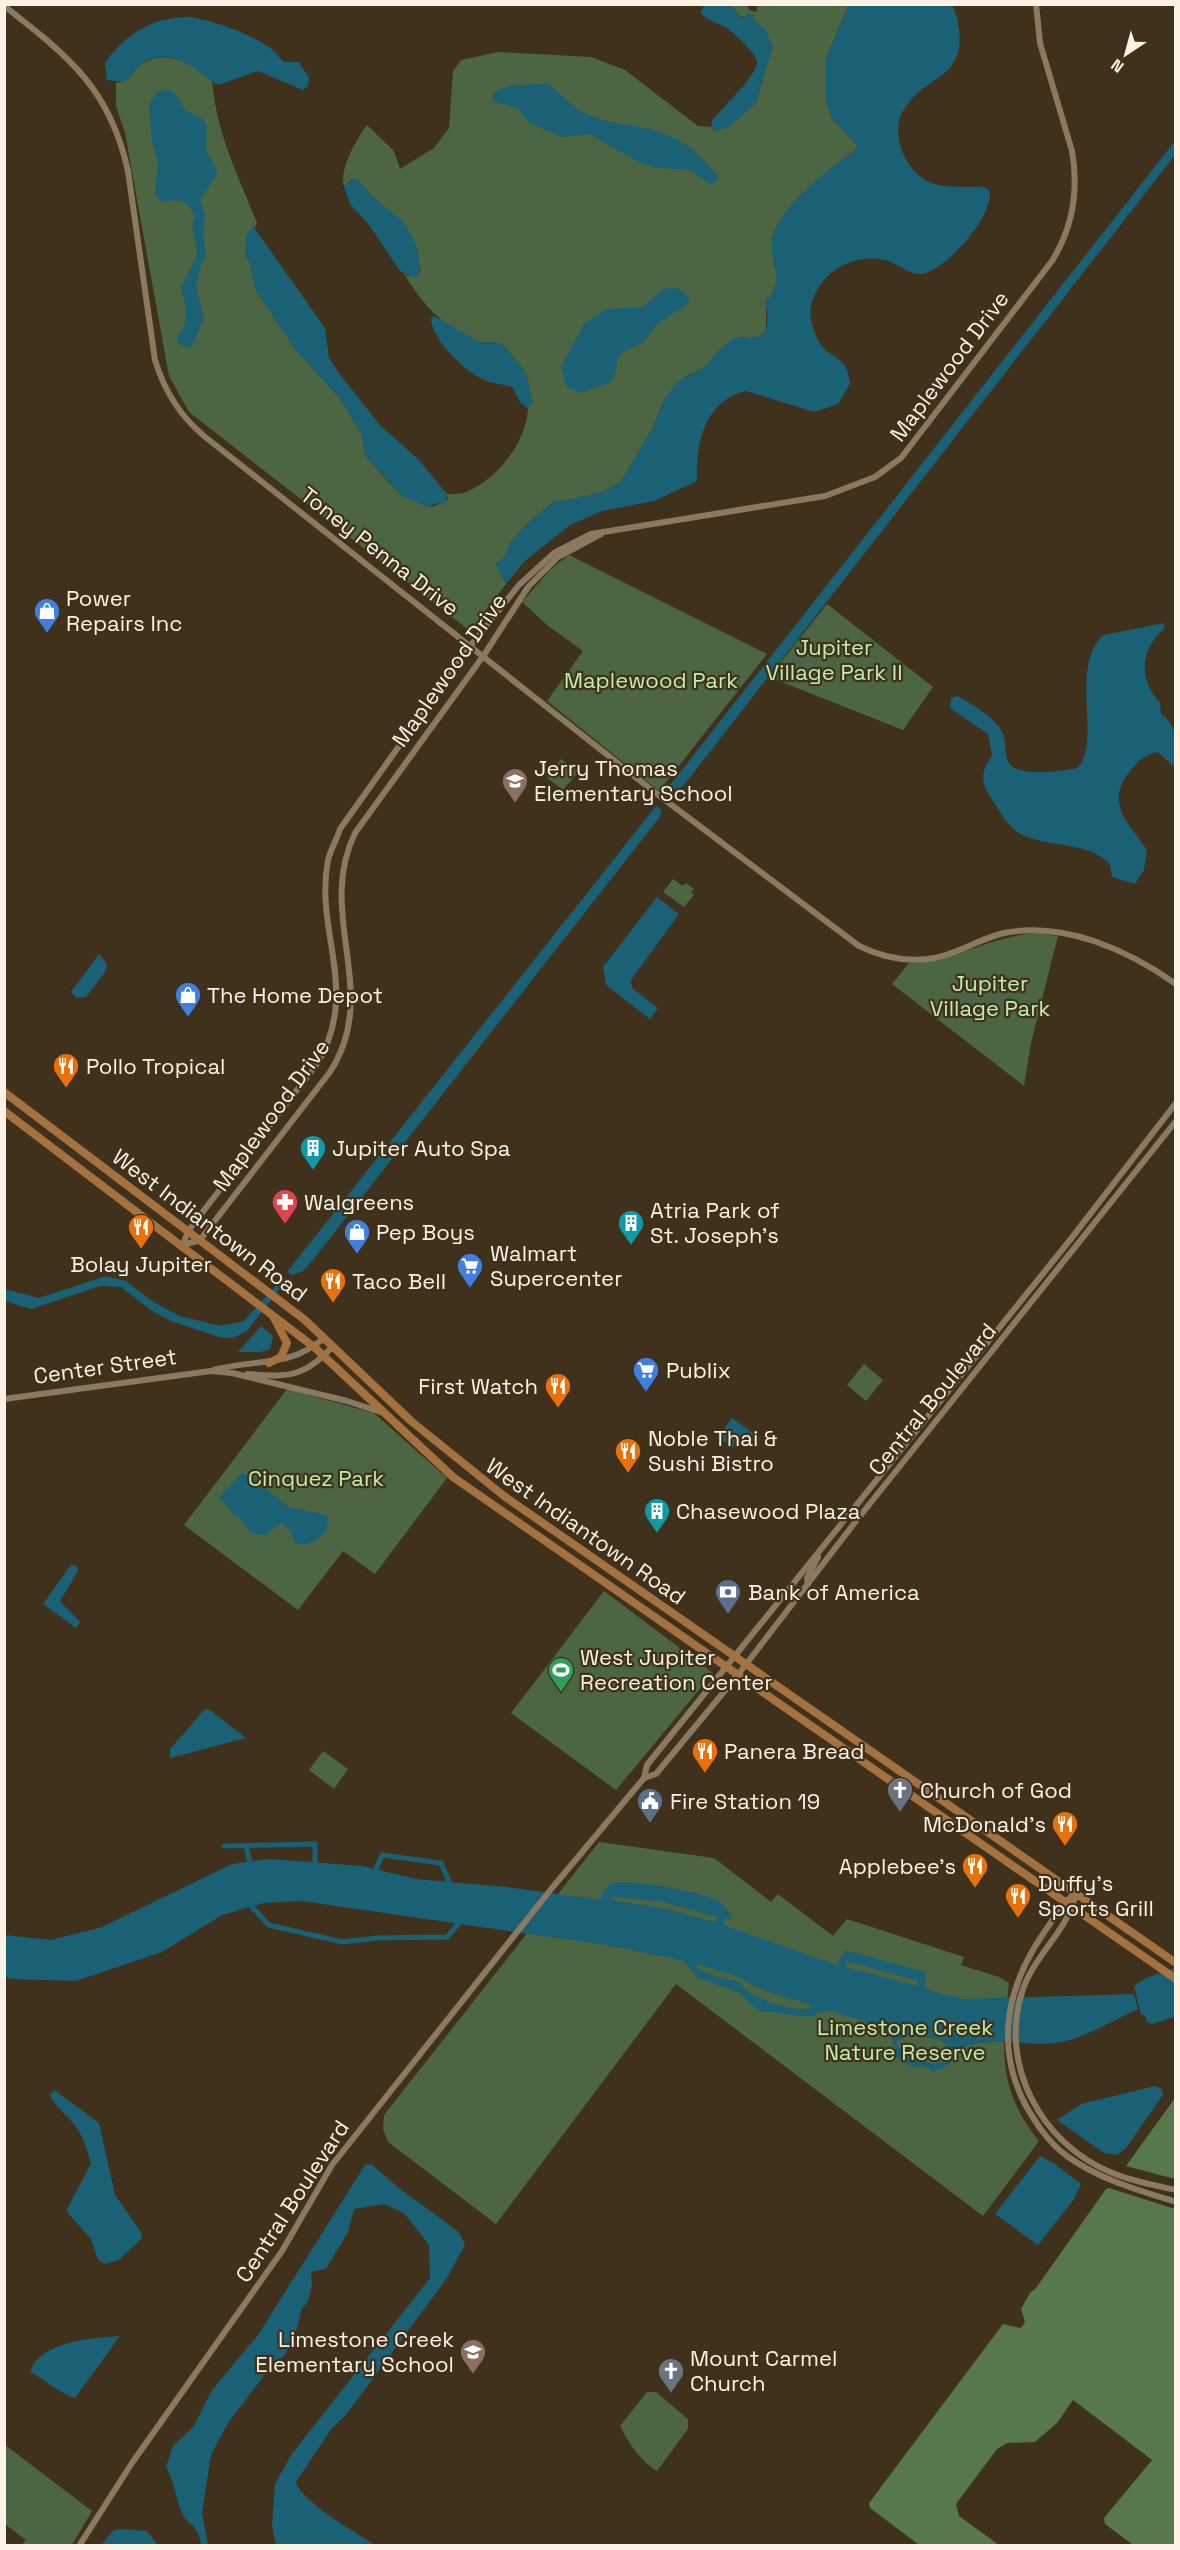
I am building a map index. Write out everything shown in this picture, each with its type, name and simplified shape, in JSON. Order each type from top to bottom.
[{"type":"main road","name":"West Indiantown Road","points":[[4,1092],[266,1290],[324,1338],[404,1414],[465,1466],[733,1657],[1176,1963]]},
{"type":"main road","name":"West Indiantown Road","points":[[4,1111],[183,1245],[314,1347],[453,1477],[724,1668],[1176,1979]]},
{"type":"main road","points":[[268,1363],[281,1357],[287,1343],[270,1312]]},
{"type":"street","name":"Maplewood Drive","points":[[183,1245],[188,1231],[317,1064],[330,1041],[338,1005],[327,882],[332,849],[350,812],[471,645],[519,585],[541,563],[577,539],[832,494],[875,477],[911,447],[1052,261],[1073,213],[1076,184],[1074,158],[1040,43],[1036,4]]},
{"type":"street","name":"Toney Penna Drive","points":[[4,6],[74,63],[100,98],[115,126],[128,171],[155,360],[165,387],[187,420],[657,794],[859,946],[883,956],[918,960],[944,956],[1001,934],[1044,931],[1106,946],[1140,961],[1176,984]]},
{"type":"street","name":"Maplewood Drive","points":[[200,1240],[330,1072],[343,1049],[352,1011],[340,894],[346,853],[362,822],[484,655],[528,587],[558,558],[604,533]]},
{"type":"street","name":"Central Boulevard","points":[[79,2546],[132,2463],[266,2276],[332,2165],[552,1888],[644,1778],[647,1765],[1070,1240],[1176,1104]]},
{"type":"street","name":"Central Boulevard","points":[[644,1778],[656,1774],[746,1666],[866,1509],[1176,1121]]},
{"type":"street","points":[[183,1245],[200,1240]]},
{"type":"street","name":"Center Street","points":[[4,1399],[211,1371],[231,1365],[268,1363],[303,1354],[324,1338]]},
{"type":"street","points":[[232,1373],[279,1376],[297,1374],[324,1356],[333,1346]]},
{"type":"street","name":"Center Street","points":[[211,1371],[232,1373],[360,1404],[384,1413]]},
{"type":"street","points":[[857,1503],[866,1509]]},
{"type":"street","points":[[808,1584],[807,1578],[810,1571],[828,1540]]},
{"type":"street","points":[[1076,1892],[1065,1902],[1028,1957],[1013,1992],[1006,2026],[1008,2051],[1018,2091],[1034,2121],[1065,2155],[1106,2179],[1176,2202]]},
{"type":"street","points":[[1076,1892],[1073,1909],[1037,1962],[1022,1992],[1016,2024],[1017,2050],[1026,2088],[1041,2117],[1065,2144],[1110,2173],[1176,2190]]},
{"type":"green space","points":[[849,4],[826,59],[826,101],[832,119],[857,145],[855,151],[804,192],[781,219],[774,232],[772,254],[777,277],[770,298],[766,299],[766,329],[762,336],[754,339],[742,337],[725,346],[705,367],[685,377],[664,400],[652,429],[621,482],[600,493],[552,503],[528,523],[511,542],[504,558],[496,564],[506,584],[470,631],[189,412],[169,376],[125,133],[116,106],[116,83],[127,78],[142,64],[161,57],[179,60],[197,69],[212,81],[223,136],[257,223],[246,245],[245,254],[250,263],[256,290],[296,350],[339,397],[362,435],[365,455],[393,487],[412,500],[432,507],[448,500],[447,494],[464,493],[478,486],[499,469],[523,433],[528,407],[532,402],[526,373],[504,346],[498,343],[477,341],[452,328],[442,321],[418,295],[403,272],[408,276],[420,272],[416,248],[407,229],[354,178],[344,186],[346,163],[367,125],[394,151],[400,169],[434,148],[449,128],[453,71],[461,60],[498,52],[591,57],[625,70],[698,126],[711,127],[716,131],[756,103],[769,57],[766,31],[754,20],[754,15],[740,17],[733,7],[724,5],[747,5],[749,10],[756,12],[758,5]]},
{"type":"green space","name":"Maplewood Park","points":[[569,555],[767,654],[659,791],[547,701],[583,651],[547,625],[522,602],[551,569]]},
{"type":"green space","name":"Jupiter Village Park II","points":[[827,604],[933,687],[903,730],[769,677]]},
{"type":"green space","points":[[561,759],[578,772],[563,790],[547,778]]},
{"type":"green space","points":[[673,879],[683,886],[686,883],[694,889],[691,892],[694,895],[684,907],[663,892]]},
{"type":"green space","name":"Jupiter Village Park","points":[[1038,933],[1058,936],[1031,1043],[1024,1086],[892,984],[909,963],[943,958],[1004,939]]},
{"type":"green space","points":[[864,1364],[883,1380],[866,1401],[847,1385]]},
{"type":"green space","name":"Cinquez Park","points":[[287,1389],[374,1413],[447,1478],[375,1574],[343,1551],[298,1610],[184,1525]]},
{"type":"green space","points":[[604,1591],[713,1673],[616,1790],[511,1713]]},
{"type":"green space","points":[[323,1751],[348,1769],[334,1789],[309,1770]]},
{"type":"green space","name":"Limestone Creek Nature Reserve","points":[[599,1842],[714,1858],[771,1902],[778,1894],[833,1936],[847,1919],[964,1957],[961,1965],[999,1977],[1009,1983],[1004,2047],[1005,2066],[1015,2103],[1039,2141],[983,2216],[676,1984],[496,2224],[388,2142],[383,2129],[384,2115]]},
{"type":"green space","points":[[1175,2098],[1175,2179],[1126,2166]]},
{"type":"green space","points":[[1109,2188],[1175,2209],[1175,2545],[1133,2545],[1105,2524],[1104,2518],[1152,2460],[1073,2400],[1057,2423],[1035,2442],[1007,2443],[997,2449],[956,2504],[959,2516],[999,2545],[919,2545],[870,2508],[869,2503],[1003,2324],[1021,2328],[1025,2322],[1021,2309],[1030,2293]]},
{"type":"green space","points":[[647,2392],[656,2392],[688,2419],[688,2429],[657,2471],[636,2451],[620,2426]]},
{"type":"green space","points":[[5,2445],[92,2511],[72,2545],[22,2545],[26,2540],[5,2524]]},
{"type":"water","points":[[724,4],[733,7],[740,17],[744,18],[748,13],[754,16],[754,20],[766,31],[773,47],[756,103],[728,128],[716,131],[711,127],[712,120],[747,82],[757,61],[750,50],[732,32],[700,13],[705,5]]},
{"type":"water","points":[[849,5],[952,5],[959,31],[956,58],[948,70],[918,93],[905,107],[898,127],[899,138],[901,149],[912,168],[929,182],[956,187],[984,187],[989,190],[985,213],[967,240],[932,271],[918,274],[888,261],[863,259],[840,267],[822,283],[815,294],[810,315],[821,345],[843,363],[848,372],[850,384],[838,404],[814,412],[746,391],[732,396],[720,404],[705,425],[698,452],[695,482],[654,501],[602,511],[570,525],[525,561],[506,584],[495,564],[504,558],[511,542],[528,523],[552,503],[600,493],[621,482],[652,429],[664,400],[677,382],[705,367],[719,350],[734,338],[759,336],[766,329],[765,301],[770,298],[777,276],[772,254],[774,232],[791,205],[817,179],[855,151],[857,145],[832,119],[826,101],[826,59]]},
{"type":"water","points":[[188,17],[233,29],[267,45],[284,62],[299,62],[309,78],[308,86],[303,90],[258,71],[218,85],[184,62],[165,57],[144,62],[123,82],[107,80],[105,63],[113,52],[131,36],[163,20]]},
{"type":"water","points":[[547,83],[575,107],[589,115],[611,122],[654,130],[682,142],[718,176],[718,180],[711,185],[690,170],[659,168],[639,162],[589,134],[562,137],[530,123],[517,108],[493,101],[493,93],[508,86]]},
{"type":"water","points":[[166,89],[178,97],[185,110],[203,119],[207,126],[206,150],[217,174],[200,200],[205,216],[203,233],[206,257],[201,265],[196,287],[204,319],[189,348],[177,343],[177,340],[186,316],[181,288],[197,255],[192,224],[195,217],[183,202],[163,202],[155,195],[158,162],[152,143],[149,104],[158,92]]},
{"type":"water","points":[[1175,141],[1175,155],[684,785],[673,794],[667,789]]},
{"type":"water","points":[[354,178],[400,219],[409,231],[419,257],[419,272],[416,278],[400,271],[369,225],[350,204],[344,186]]},
{"type":"water","points":[[253,226],[325,328],[329,358],[339,373],[379,424],[418,459],[447,494],[445,505],[438,503],[427,507],[402,496],[365,455],[362,435],[339,397],[296,350],[256,290],[250,263],[245,254],[246,235]]},
{"type":"water","points":[[663,289],[679,289],[690,298],[688,303],[655,326],[644,342],[623,352],[618,359],[614,378],[610,383],[579,393],[567,387],[561,367],[584,324],[607,309],[643,307]]},
{"type":"water","points":[[434,316],[480,342],[500,343],[504,346],[526,373],[533,403],[527,408],[520,402],[512,387],[480,378],[461,364],[437,336],[431,318]]},
{"type":"water","points":[[1164,623],[1164,629],[1150,646],[1146,656],[1145,675],[1148,685],[1160,703],[1161,714],[1174,731],[1176,738],[1175,768],[1158,752],[1150,754],[1131,770],[1119,793],[1122,812],[1147,850],[1144,870],[1135,884],[1112,877],[1110,864],[1090,851],[1030,838],[1011,826],[989,795],[984,783],[985,767],[992,755],[988,734],[950,708],[951,698],[958,696],[995,722],[1002,731],[1006,754],[1009,763],[1014,768],[1041,772],[1077,768],[1084,757],[1087,742],[1086,684],[1088,665],[1094,648],[1104,635]]},
{"type":"water","points":[[656,806],[662,810],[659,818],[312,1261],[303,1271],[292,1275],[287,1272]]},
{"type":"water","points":[[657,897],[679,914],[631,980],[632,988],[658,1008],[650,1019],[606,985],[603,967]]},
{"type":"water","points":[[99,954],[107,964],[105,972],[86,997],[77,998],[71,992]]},
{"type":"water","points":[[106,1276],[126,1281],[155,1303],[180,1316],[221,1326],[244,1321],[283,1278],[288,1278],[247,1331],[233,1338],[219,1337],[171,1321],[152,1311],[121,1287],[100,1286],[31,1309],[5,1301],[4,1289],[39,1298]]},
{"type":"water","points":[[261,1326],[273,1336],[270,1349],[261,1352],[238,1352]]},
{"type":"water","points":[[732,1418],[760,1438],[755,1445],[742,1438],[733,1448],[718,1437]]},
{"type":"water","points":[[242,1473],[248,1475],[289,1507],[325,1515],[328,1518],[327,1530],[313,1542],[305,1544],[296,1544],[289,1529],[281,1523],[266,1535],[250,1531],[241,1518],[233,1514],[219,1497]]},
{"type":"water","points":[[71,1565],[77,1566],[78,1571],[60,1601],[80,1622],[76,1628],[43,1604]]},
{"type":"water","points":[[205,1709],[210,1710],[246,1738],[170,1758],[170,1749]]},
{"type":"water","points":[[270,1859],[362,1866],[416,1879],[506,1887],[602,1900],[602,1893],[611,1883],[663,1886],[718,1900],[726,1908],[732,1920],[726,1918],[723,1925],[837,1965],[845,1950],[926,1972],[925,1989],[961,1999],[1134,1994],[1138,2009],[1070,2040],[1041,2044],[997,2042],[969,2046],[956,2052],[952,2061],[933,2072],[923,2065],[912,2067],[896,2057],[892,2039],[883,2027],[828,2010],[809,2017],[759,2011],[738,1992],[698,1978],[684,1961],[612,1946],[302,1901],[264,1903],[222,1915],[162,1952],[76,1981],[10,1979],[5,1976],[5,1935],[51,1940],[102,1927],[232,1864]],"holes":[[[614,1897],[663,1902],[718,1917],[715,1922],[657,1907],[609,1900]],[[847,1961],[918,1981],[917,1986],[846,1967]],[[698,1964],[736,1976],[765,1991],[809,2004],[812,2008],[788,2007],[770,2002],[754,1995],[738,1982],[710,1975],[697,1967]],[[908,2035],[938,2039],[947,2045],[947,2054],[942,2062],[933,2064],[904,2056],[896,2042]]]},
{"type":"water","points":[[1175,1968],[1175,2017],[1152,2024],[1147,2022],[1145,2015],[1141,2015],[1134,1986],[1146,1978]]},
{"type":"water","points":[[1155,2086],[1162,2089],[1163,2095],[1126,2148],[1117,2155],[1104,2153],[1057,2120],[1081,2104]]},
{"type":"water","points":[[54,2090],[99,2123],[115,2195],[141,2232],[142,2238],[119,2260],[105,2264],[98,2260],[91,2239],[68,2213],[67,2209],[91,2164],[77,2129],[50,2095]]},
{"type":"water","points":[[1040,2156],[1081,2184],[1074,2199],[1038,2245],[995,2214]]},
{"type":"water","points":[[371,2164],[399,2188],[459,2232],[465,2245],[447,2278],[346,2415],[332,2428],[296,2482],[307,2498],[318,2507],[375,2545],[276,2545],[272,2526],[275,2484],[291,2455],[430,2278],[429,2245],[404,2213],[384,2204],[354,2209],[348,2232],[326,2269],[311,2272],[312,2284],[308,2302],[302,2308],[295,2337],[284,2356],[266,2373],[228,2423],[211,2455],[202,2513],[208,2545],[201,2545],[195,2528],[182,2513],[166,2467],[173,2446],[194,2426],[212,2390],[258,2335],[365,2165]]},
{"type":"water","points":[[120,2336],[75,2398],[30,2372],[44,2354],[55,2348],[82,2340]]},
{"type":"water","points":[[114,2530],[147,2531],[158,2545],[101,2545]]},
{"type":"waterway","points":[[224,1846],[315,1844],[315,1861]]},
{"type":"waterway","points":[[246,1846],[250,1862]]},
{"type":"waterway","points":[[376,1869],[382,1855],[441,1863],[449,1882]]},
{"type":"waterway","points":[[252,1907],[269,1925],[342,1942],[377,1938],[447,1937],[459,1923]]},
{"type":"place","name":"Power Repairs Inc","points":[[47,634]]},
{"type":"place","name":"Jerry Thomas Elementary School","points":[[515,804]]},
{"type":"place","name":"The Home Depot","points":[[188,1018]]},
{"type":"place","name":"Pollo Tropical","points":[[66,1089]]},
{"type":"place","name":"Jupiter Auto Spa","points":[[313,1171]]},
{"type":"place","name":"Walgreens","points":[[285,1225]]},
{"type":"place","name":"Atria Park of St. Joseph’s","points":[[631,1246]]},
{"type":"place","name":"Bolay Jupiter","points":[[141,1250]]},
{"type":"place","name":"Pep Boys","points":[[357,1255]]},
{"type":"place","name":"Walmart Supercenter","points":[[470,1289]]},
{"type":"place","name":"Taco Bell","points":[[333,1304]]},
{"type":"place","name":"Publix","points":[[646,1393]]},
{"type":"place","name":"First Watch","points":[[558,1409]]},
{"type":"place","name":"Noble Thai & Sushi Bistro","points":[[628,1474]]},
{"type":"place","name":"Chasewood Plaza","points":[[657,1534]]},
{"type":"place","name":"Bank of America","points":[[728,1615]]},
{"type":"place","name":"West Jupiter Recreation Center","points":[[561,1693]]},
{"type":"place","name":"Panera Bread","points":[[705,1774]]},
{"type":"place","name":"Church of God","points":[[900,1813]]},
{"type":"place","name":"Fire Station 19","points":[[650,1824]]},
{"type":"place","name":"McDonald's","points":[[1065,1847]]},
{"type":"place","name":"Applebee's","points":[[975,1889]]},
{"type":"place","name":"Duffy's Sports Grill","points":[[1018,1919]]},
{"type":"place","name":"Limestone Creek Elementary School","points":[[473,2375]]},
{"type":"place","name":"Mount Carmel Church","points":[[671,2394]]}]
